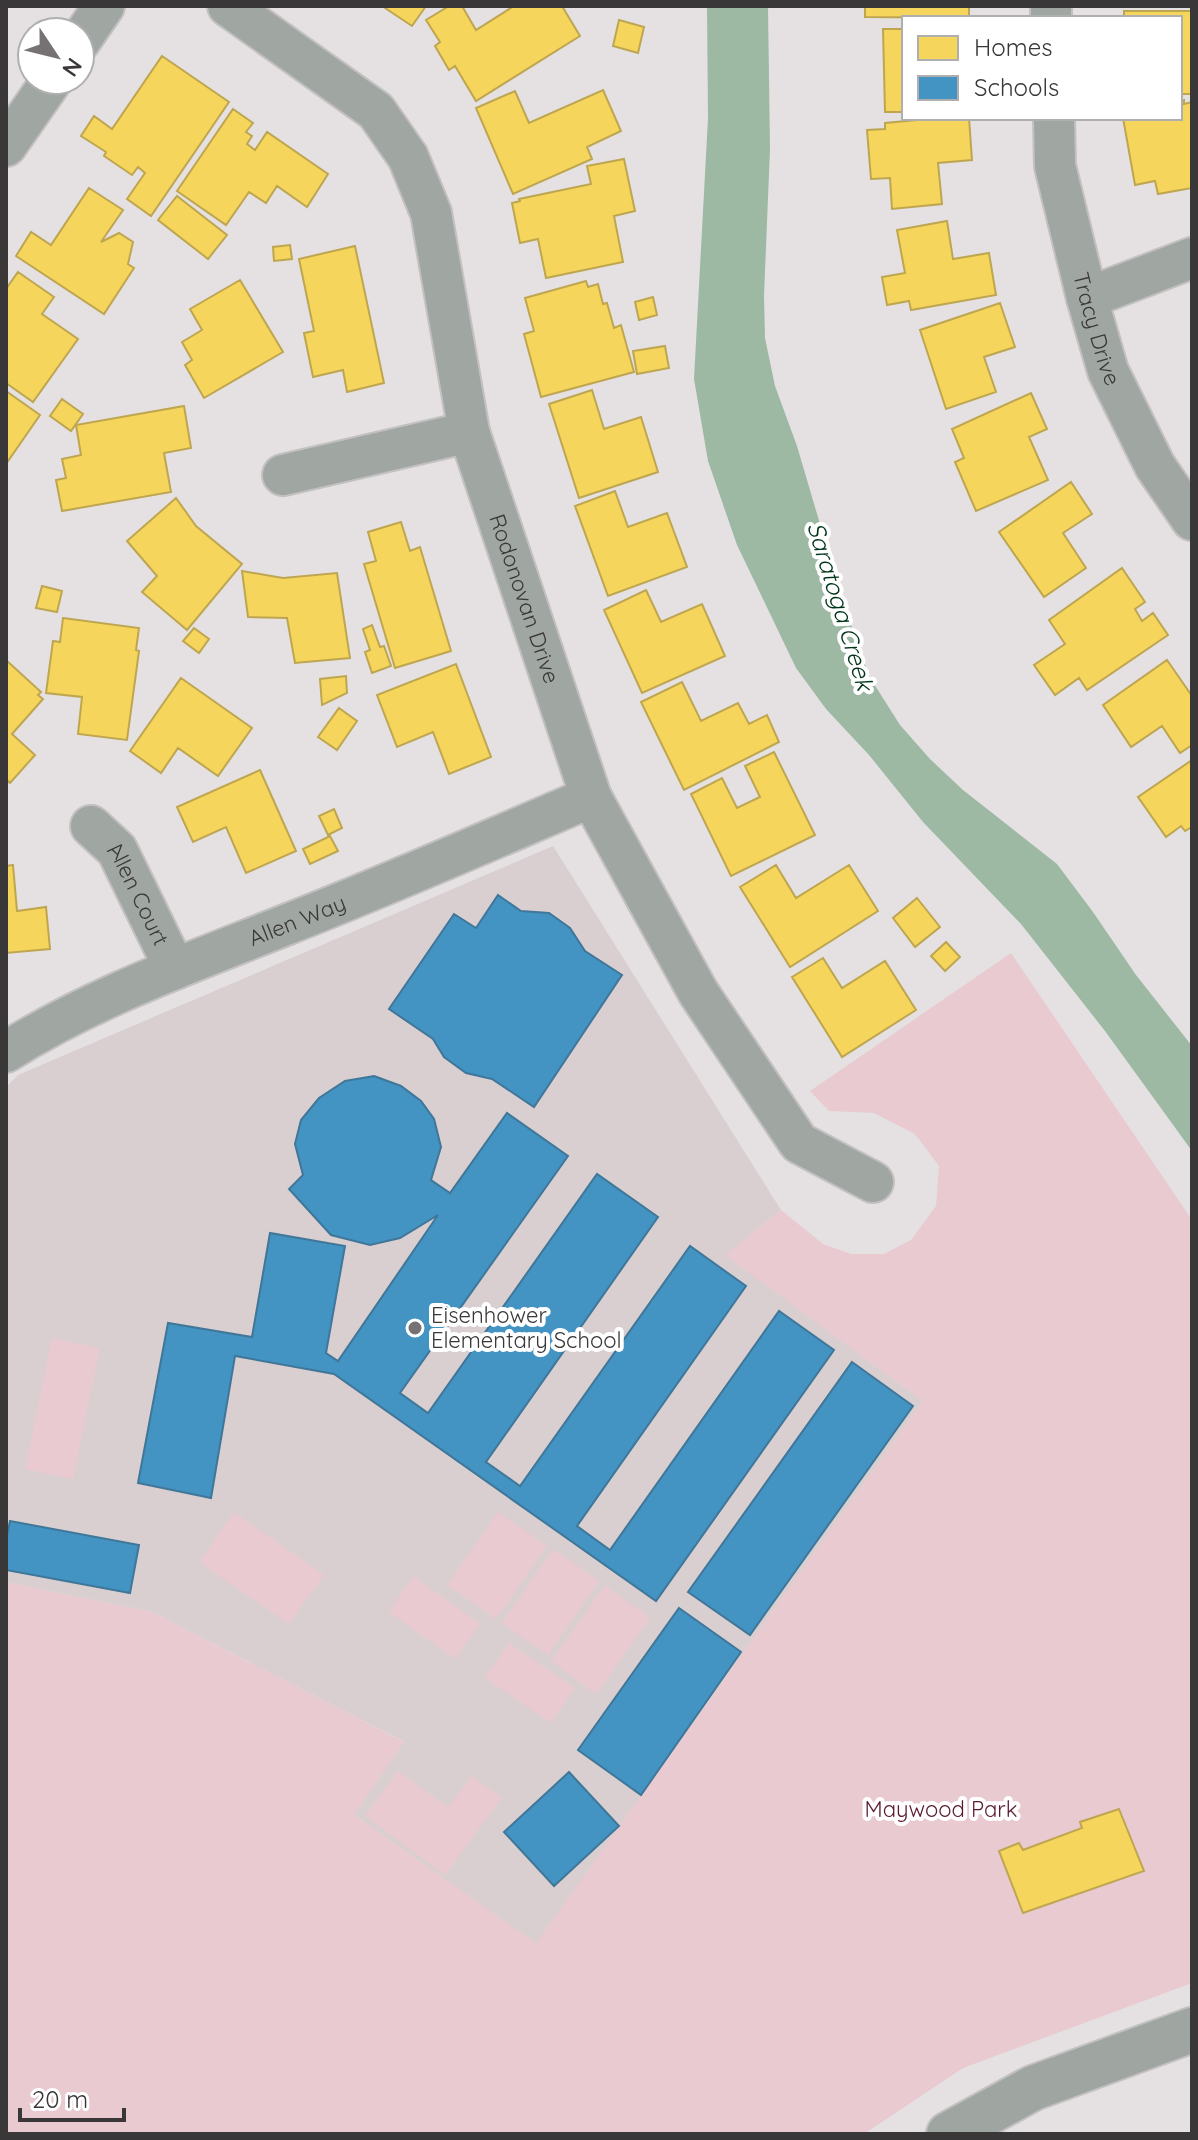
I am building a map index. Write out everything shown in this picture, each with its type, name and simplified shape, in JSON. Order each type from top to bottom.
[{"type":"main road","points":[[949,2134],[1033,2088],[1192,2030]]},
{"type":"street","name":"Rodonovan Drive","points":[[228,6],[376,111],[408,157],[431,213],[469,432],[591,797],[698,992],[799,1143],[873,1182]]},
{"type":"street","points":[[6,146],[41,96]]},
{"type":"street","name":"Tracy Drive","points":[[1054,120],[1055,166],[1108,371],[1155,466],[1192,520]]},
{"type":"street","points":[[1087,298],[1192,258]]},
{"type":"street","points":[[283,475],[469,432]]},
{"type":"street","name":"Allen Way","points":[[6,1052],[51,1024],[175,969],[344,902],[591,797]]},
{"type":"street","name":"Allen Court","points":[[91,826],[117,850],[175,969]]},
{"type":"shaded area","name":"Eisenhower Elementary School","points":[[553,846],[781,1210],[726,1255],[923,1401],[536,1944],[354,1815],[403,1741],[152,1612],[6,1582],[6,1087],[18,1075]]},
{"type":"green space","name":"Maywood Park","points":[[1011,953],[1192,1220],[1192,1983],[963,2068],[864,2134],[6,2134],[6,1582],[152,1612],[404,1742],[354,1815],[536,1943],[923,1401],[725,1255],[781,1210],[823,1244],[851,1254],[884,1254],[911,1240],[936,1206],[939,1166],[915,1134],[874,1113],[829,1111],[810,1091]]},
{"type":"green space","points":[[52,1338],[100,1348],[73,1479],[25,1469]]},
{"type":"green space","points":[[234,1512],[324,1575],[289,1624],[199,1562]]},
{"type":"green space","points":[[498,1512],[547,1546],[496,1619],[447,1585]]},
{"type":"green space","points":[[553,1549],[599,1581],[548,1655],[502,1623]]},
{"type":"green space","points":[[413,1576],[480,1624],[455,1659],[389,1612]]},
{"type":"green space","points":[[605,1585],[650,1618],[596,1694],[551,1661]]},
{"type":"green space","points":[[509,1643],[575,1688],[551,1723],[485,1678]]},
{"type":"green space","points":[[398,1771],[448,1807],[472,1776],[502,1798],[445,1875],[365,1816]]},
{"type":"water","name":"Saratoga Creek","points":[[707,6],[768,6],[770,149],[765,338],[775,386],[797,446],[843,602],[869,676],[900,725],[930,759],[963,790],[1057,864],[1136,975],[1192,1046],[1192,1151],[1105,1031],[1021,924],[923,822],[869,755],[826,709],[796,668],[737,545],[708,461],[694,379],[708,118]]},
{"type":"building: Homes","points":[[382,6],[426,6],[412,26]]},
{"type":"building: Homes","points":[[449,6],[462,6],[476,30],[514,6],[562,6],[580,36],[476,101],[455,66],[449,70],[435,46],[440,42],[426,20]]},
{"type":"building: Homes","points":[[865,6],[969,6],[969,16],[865,17]]},
{"type":"building: Homes","points":[[1124,11],[1192,11],[1192,94],[1182,94],[1182,16],[1124,16]]},
{"type":"building: Homes","points":[[619,20],[644,27],[638,53],[613,46]]},
{"type":"building: Homes","points":[[883,29],[902,29],[902,112],[885,112]]},
{"type":"building: Homes","points":[[162,56],[229,102],[151,216],[127,199],[145,173],[138,167],[132,175],[104,156],[106,152],[81,136],[94,116],[112,129]]},
{"type":"building: Homes","points":[[603,90],[621,131],[587,147],[592,159],[513,194],[476,108],[515,91],[529,123]]},
{"type":"building: Homes","points":[[1182,100],[1184,104],[1192,102],[1192,188],[1158,194],[1155,181],[1135,185],[1123,120],[1182,120]]},
{"type":"building: Homes","points":[[233,109],[253,123],[246,132],[252,136],[247,144],[255,150],[267,132],[328,174],[307,207],[277,186],[266,203],[249,192],[226,225],[177,191]]},
{"type":"building: Homes","points":[[969,120],[972,160],[938,163],[942,204],[892,209],[890,178],[871,179],[867,130],[885,129],[885,123]]},
{"type":"building: Homes","points":[[624,159],[635,211],[614,216],[623,262],[546,278],[538,239],[520,243],[512,203],[591,184],[587,166]]},
{"type":"building: Homes","points":[[89,188],[123,210],[101,242],[119,233],[133,242],[128,264],[134,268],[104,314],[16,256],[31,232],[51,245]]},
{"type":"building: Homes","points":[[177,196],[227,235],[208,259],[158,220]]},
{"type":"building: Homes","points":[[947,221],[953,259],[989,253],[996,295],[911,310],[909,301],[887,305],[882,277],[905,273],[897,230]]},
{"type":"building: Homes","points":[[290,245],[292,259],[274,261],[273,247]]},
{"type":"building: Homes","points":[[355,246],[384,383],[347,392],[343,370],[313,377],[304,333],[314,331],[299,259]]},
{"type":"building: Homes","points":[[18,272],[54,297],[42,314],[78,339],[33,402],[6,383],[6,289]]},
{"type":"building: Homes","points":[[240,280],[283,352],[204,398],[185,365],[192,360],[182,342],[202,330],[190,309]]},
{"type":"building: Homes","points":[[586,281],[588,287],[598,284],[614,328],[621,325],[634,372],[541,397],[524,334],[534,331],[525,298]]},
{"type":"building: Homes","points":[[653,297],[657,315],[639,320],[635,302]]},
{"type":"building: Homes","points":[[1000,303],[1015,347],[984,357],[996,392],[946,409],[920,330]]},
{"type":"building: Homes","points":[[665,346],[669,368],[637,374],[633,351]]},
{"type":"building: Homes","points":[[592,390],[604,429],[641,417],[658,472],[579,498],[549,404]]},
{"type":"building: Homes","points":[[6,391],[40,415],[6,464]]},
{"type":"building: Homes","points":[[1031,393],[1047,429],[1029,437],[1048,480],[976,511],[955,462],[964,458],[952,429]]},
{"type":"building: Homes","points":[[62,399],[83,414],[71,431],[50,416]]},
{"type":"building: Homes","points":[[184,406],[191,448],[164,453],[171,492],[62,511],[56,480],[66,478],[62,459],[81,455],[76,425]]},
{"type":"building: Homes","points":[[1071,482],[1092,514],[1063,533],[1086,568],[1044,597],[999,532]]},
{"type":"building: Homes","points":[[615,491],[628,527],[667,513],[687,567],[608,596],[575,506]]},
{"type":"building: Homes","points":[[176,498],[196,526],[242,564],[187,630],[142,592],[157,576],[127,541]]},
{"type":"building: Homes","points":[[401,522],[410,551],[420,547],[451,651],[395,668],[364,564],[376,561],[368,532]]},
{"type":"building: Homes","points":[[1122,568],[1145,602],[1135,609],[1142,621],[1153,613],[1168,635],[1087,690],[1079,678],[1055,695],[1034,665],[1065,644],[1049,620]]},
{"type":"building: Homes","points":[[242,571],[283,578],[337,573],[350,658],[295,663],[287,618],[248,617]]},
{"type":"building: Homes","points":[[42,586],[62,591],[57,612],[36,608]]},
{"type":"building: Homes","points":[[646,590],[661,622],[702,604],[725,656],[642,693],[604,610]]},
{"type":"building: Homes","points":[[63,618],[139,628],[136,650],[139,651],[127,740],[78,734],[82,697],[46,693],[53,641],[60,642]]},
{"type":"building: Homes","points":[[372,625],[391,666],[372,673],[365,652],[370,650],[363,629]]},
{"type":"building: Homes","points":[[194,628],[209,639],[199,653],[183,641]]},
{"type":"building: Homes","points":[[6,660],[41,692],[38,695],[43,699],[12,734],[35,755],[10,783],[6,779]]},
{"type":"building: Homes","points":[[1167,660],[1192,696],[1192,745],[1180,753],[1162,726],[1131,747],[1103,705]]},
{"type":"building: Homes","points":[[456,664],[491,757],[449,774],[433,732],[397,747],[377,695]]},
{"type":"building: Homes","points":[[346,676],[347,693],[322,705],[320,679]]},
{"type":"building: Homes","points":[[181,678],[252,728],[218,776],[178,748],[161,773],[130,751]]},
{"type":"building: Homes","points":[[682,682],[701,721],[738,703],[749,724],[767,715],[779,742],[684,790],[641,702]]},
{"type":"building: Homes","points":[[339,708],[357,721],[337,750],[318,737]]},
{"type":"building: Homes","points":[[774,752],[815,835],[731,876],[691,794],[722,778],[737,808],[760,797],[745,766]]},
{"type":"building: Homes","points":[[1192,760],[1192,827],[1185,831],[1181,826],[1166,837],[1138,797]]},
{"type":"building: Homes","points":[[260,770],[296,851],[246,873],[226,827],[193,842],[177,807]]},
{"type":"building: Homes","points":[[334,809],[342,828],[328,835],[319,816]]},
{"type":"building: Homes","points":[[330,836],[338,851],[310,864],[303,849]]},
{"type":"building: Homes","points":[[13,865],[17,911],[46,907],[50,949],[6,953],[6,866]]},
{"type":"building: Homes","points":[[776,865],[796,898],[849,865],[878,911],[790,967],[740,887]]},
{"type":"building: Homes","points":[[917,898],[940,927],[915,947],[893,918]]},
{"type":"building: Homes","points":[[946,942],[960,957],[945,971],[931,956]]},
{"type":"building: Homes","points":[[823,958],[842,988],[885,961],[916,1010],[842,1057],[792,977]]},
{"type":"building: Homes","points":[[1119,1809],[1144,1871],[1023,1913],[999,1851],[1019,1843],[1023,1850],[1082,1828],[1080,1822]]},
{"type":"building: Schools","points":[[498,895],[521,911],[549,913],[570,928],[585,951],[622,975],[534,1107],[492,1079],[466,1073],[444,1057],[433,1039],[389,1009],[454,914],[476,928]]},
{"type":"building: Schools","points":[[374,1076],[401,1086],[421,1101],[434,1119],[441,1147],[431,1180],[450,1193],[507,1113],[568,1156],[400,1393],[428,1413],[597,1174],[658,1217],[486,1462],[520,1486],[690,1246],[746,1286],[577,1526],[610,1550],[779,1311],[834,1350],[656,1601],[334,1374],[235,1356],[211,1498],[138,1483],[168,1323],[252,1337],[270,1233],[345,1246],[326,1353],[338,1361],[438,1215],[400,1238],[370,1245],[331,1235],[289,1189],[303,1175],[295,1144],[301,1120],[319,1098],[345,1081]]},
{"type":"building: Schools","points":[[852,1362],[913,1406],[750,1635],[688,1592]]},
{"type":"building: Schools","points":[[10,1521],[139,1545],[130,1593],[6,1570],[6,1540]]},
{"type":"building: Schools","points":[[679,1608],[741,1652],[641,1795],[578,1750]]},
{"type":"building: Schools","points":[[569,1772],[619,1826],[554,1886],[504,1832]]},
{"type":"place","name":"Eisenhower Elementary School","points":[[415,1328]]}]
